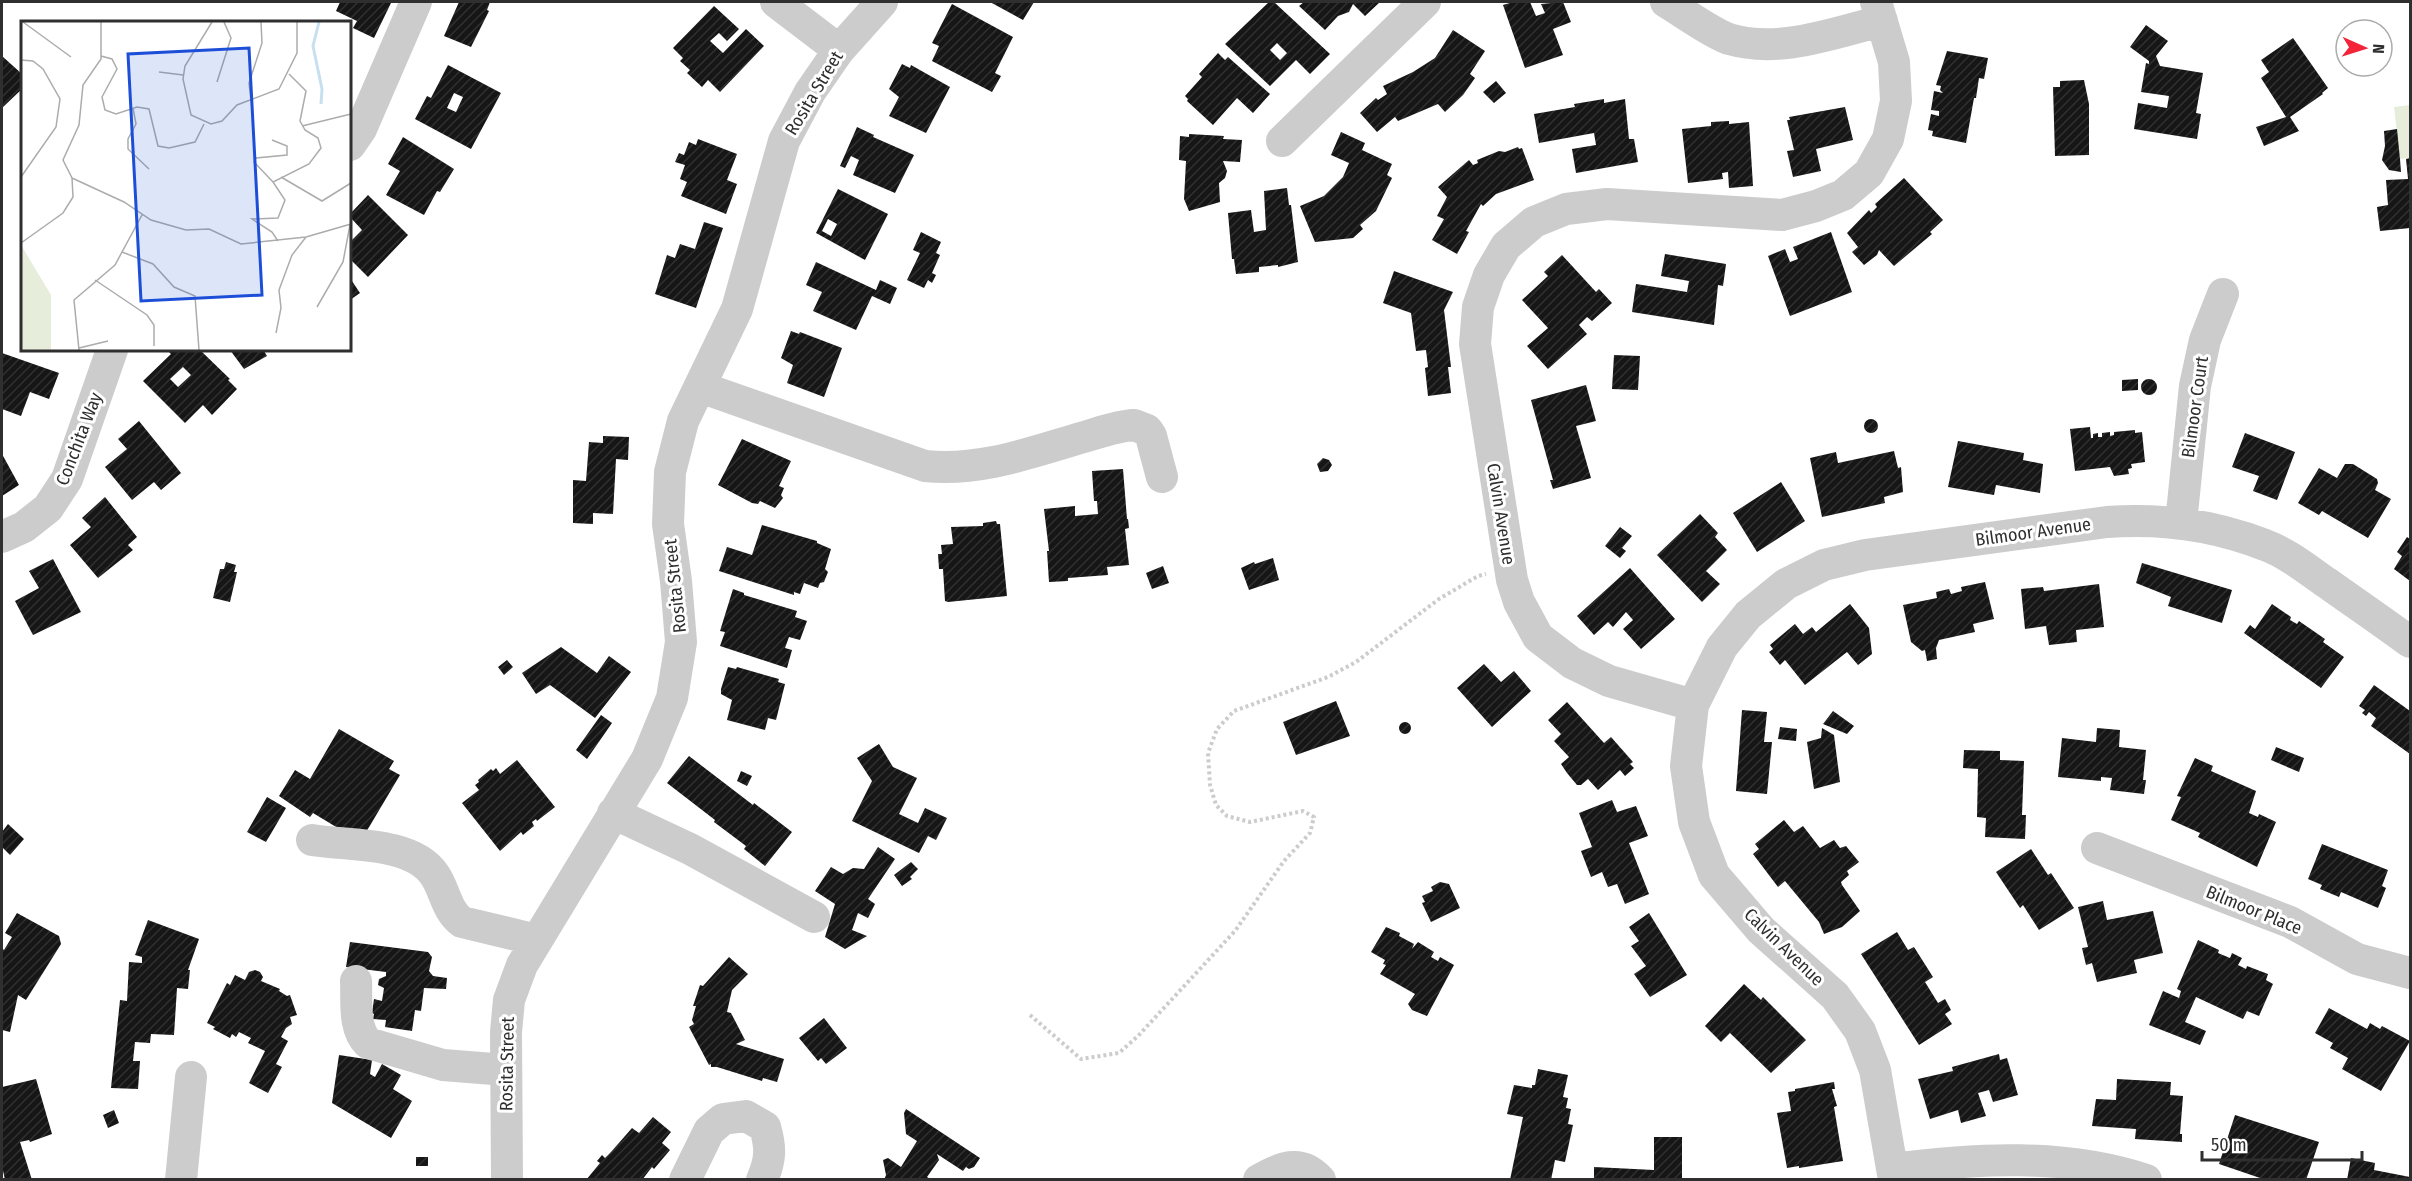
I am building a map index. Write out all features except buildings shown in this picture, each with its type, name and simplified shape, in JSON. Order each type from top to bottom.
[{"type":"street","points":[[351,144],[361,129],[416,2]]},
{"type":"street","points":[[776,2],[839,50]]},
{"type":"street","name":"Rosita Street","points":[[507,1179],[506,1032],[509,1000],[522,965],[647,759],[672,698],[681,642],[676,580],[668,524],[670,472],[683,421],[737,309],[784,141],[810,92],[839,50],[882,2]]},
{"type":"street","points":[[1282,141],[1425,2]]},
{"type":"street","points":[[1666,2],[1727,38],[1761,45],[1791,43],[1879,11]]},
{"type":"street","name":"Calvin Avenue","points":[[1879,11],[1894,62],[1896,101],[1888,139],[1869,173],[1843,195],[1816,206],[1782,215],[1607,204],[1566,209],[1534,222],[1506,246],[1489,275],[1478,307],[1475,344],[1510,568],[1519,602],[1538,637],[1572,663],[1610,681],[1693,705],[1686,766],[1694,822],[1714,875],[1761,930],[1834,996],[1860,1031],[1875,1070],[1893,1174]]},
{"type":"street","name":"Bilmoor Court","points":[[2181,523],[2195,386],[2205,340],[2223,294]]},
{"type":"street","name":"Conchita Way","points":[[2,537],[24,527],[48,508],[68,479],[112,351]]},
{"type":"street","points":[[700,387],[914,462],[939,467],[974,466],[1003,460],[1134,424],[1147,430],[1151,436],[1162,477]]},
{"type":"street","name":"Bilmoor Avenue","points":[[1693,705],[1722,647],[1748,615],[1786,584],[1824,565],[1865,555],[2107,522],[2140,520],[2181,523],[2217,529],[2267,545],[2306,568],[2410,642]]},
{"type":"street","points":[[614,813],[690,849],[814,917]]},
{"type":"street","points":[[312,840],[387,847],[432,870],[455,918],[462,922],[537,940]]},
{"type":"street","name":"Bilmoor Place","points":[[2097,848],[2290,922],[2357,959],[2410,972]]},
{"type":"street","points":[[356,981],[357,1015],[362,1038],[368,1044],[443,1065],[506,1070]]},
{"type":"street","points":[[181,1179],[191,1077]]},
{"type":"street","points":[[686,1179],[709,1131],[723,1119],[746,1116],[765,1127],[770,1146],[768,1167],[762,1179]]},
{"type":"street","points":[[1893,1174],[2007,1161],[2065,1161],[2146,1179]]},
{"type":"street","points":[[1259,1179],[1280,1168],[1297,1166],[1314,1173],[1320,1179]]},
{"type":"path","points":[[1030,1015],[1081,1059],[1119,1053],[1138,1036],[1235,932],[1284,861],[1310,833],[1314,817],[1303,812],[1250,822],[1227,816],[1216,805],[1209,786],[1208,753],[1217,729],[1234,711],[1328,677],[1356,662],[1439,599],[1478,576],[1510,568]]},
{"type":"green space","points":[[2410,105],[2410,158],[2400,159],[2394,107]]}]
